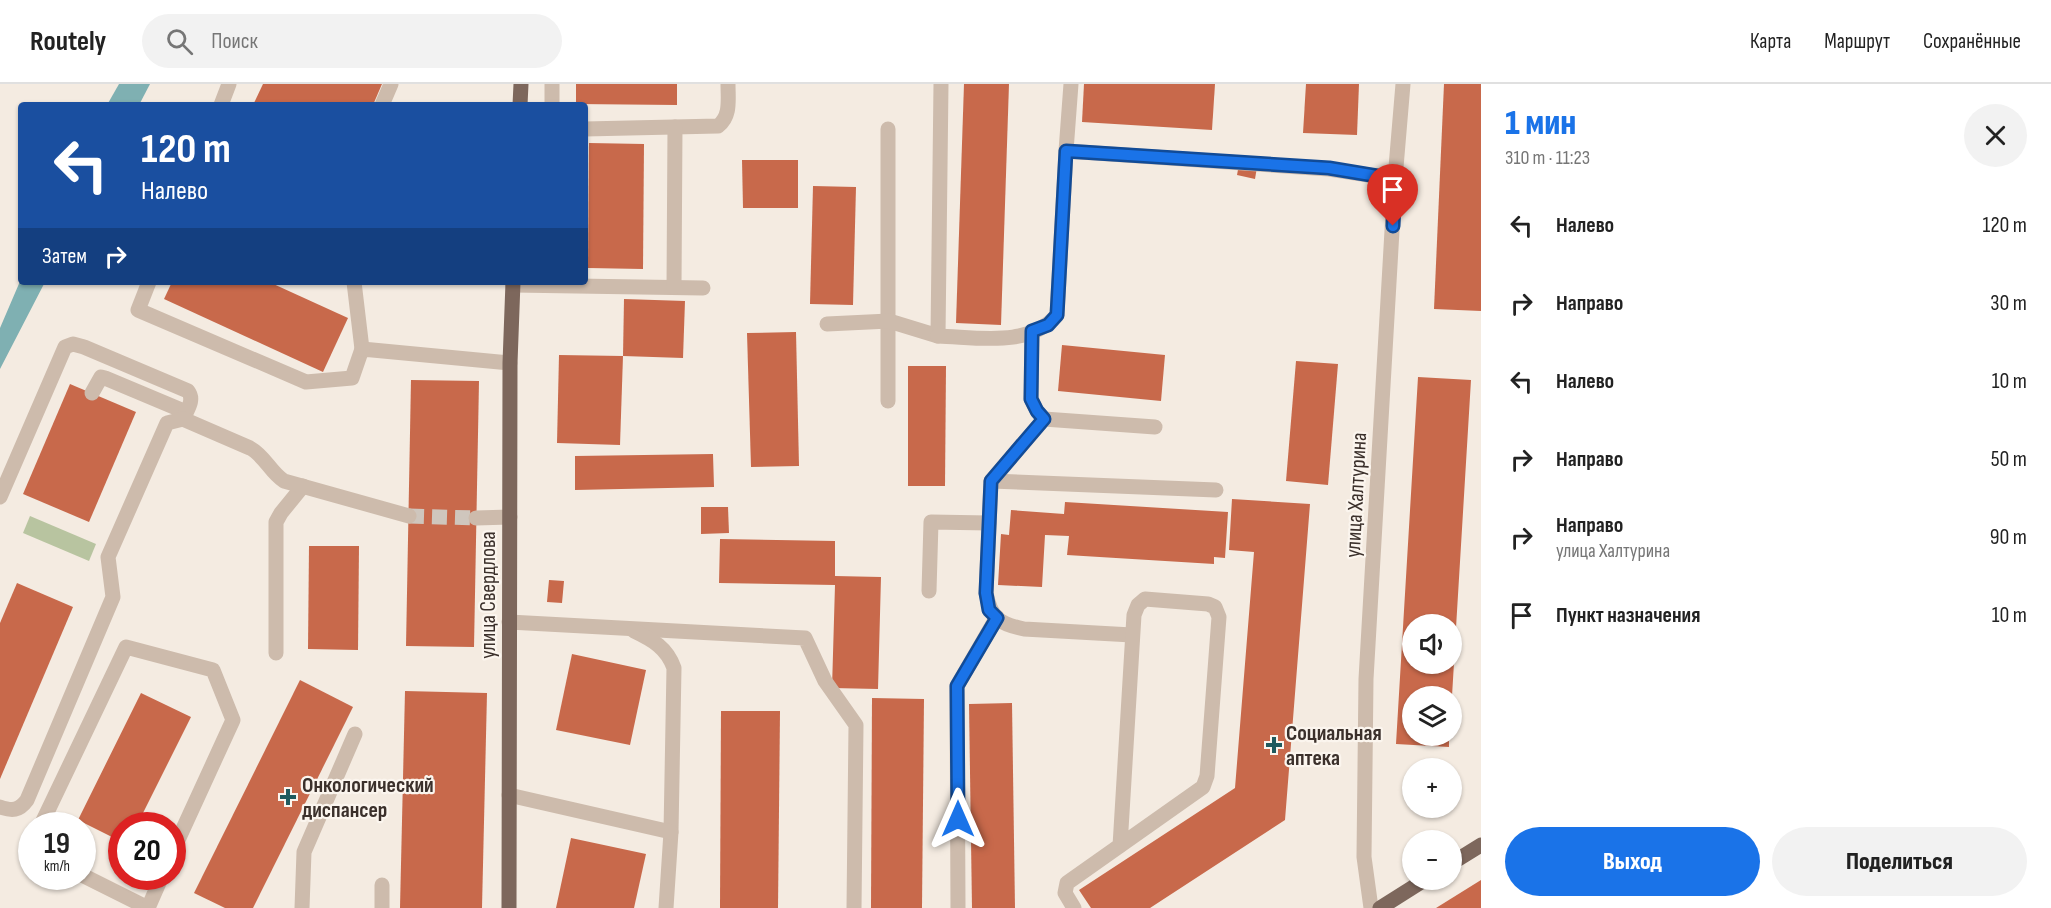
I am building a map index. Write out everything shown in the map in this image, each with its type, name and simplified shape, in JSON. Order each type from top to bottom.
[{"type":"main road","points":[[520,102],[521,84]]},
{"type":"main road","name":"улица Свердлова","points":[[509,908],[510,363],[513,285]]},
{"type":"main road","points":[[1462,857],[1481,845]]},
{"type":"main road","points":[[1380,908],[1409,890]]},
{"type":"street","points":[[222,102],[229,84]]},
{"type":"street","points":[[383,102],[391,84]]},
{"type":"street","points":[[552,84],[552,102]]},
{"type":"street","points":[[588,129],[718,126],[728,115],[728,84]]},
{"type":"street","points":[[938,336],[941,84]]},
{"type":"street","points":[[827,324],[889,321],[938,336],[1009,339],[1048,325],[1057,315],[1071,84]]},
{"type":"street","name":"улица Халтурина","points":[[1371,908],[1364,857],[1366,679],[1395,179],[1403,84]]},
{"type":"street","points":[[674,287],[675,127]]},
{"type":"street","points":[[888,129],[888,401]]},
{"type":"street","points":[[1066,151],[1329,168],[1395,179]]},
{"type":"street","points":[[148,285],[138,310],[306,382],[352,378],[362,349],[354,285]]},
{"type":"street","points":[[588,285],[703,288]]},
{"type":"street","points":[[1032,331],[1031,399],[1044,419],[1155,427]]},
{"type":"street","points":[[0,497],[65,347],[73,344],[84,347],[188,391],[191,395],[185,416],[167,423],[164,427],[108,557],[113,597],[27,800],[22,808],[13,810],[0,807]]},
{"type":"street","points":[[362,349],[510,363]]},
{"type":"street","points":[[92,393],[98,380],[101,377],[105,378],[256,451],[284,481],[409,516]]},
{"type":"street","points":[[1044,419],[991,481],[986,593],[989,610],[1007,626],[1024,629],[1132,635]]},
{"type":"street","points":[[991,481],[1216,490]]},
{"type":"street","points":[[276,653],[276,522],[303,486]]},
{"type":"street","points":[[476,518],[510,517]]},
{"type":"street","points":[[929,591],[931,522],[989,523]]},
{"type":"street","points":[[1074,908],[1065,893],[1067,884],[1203,787],[1208,776],[1219,617],[1215,608],[1208,604],[1145,599],[1138,605],[1134,615],[1120,846]]},
{"type":"street","points":[[958,908],[957,686],[997,618]]},
{"type":"street","points":[[509,622],[805,638],[825,681],[856,725],[854,908]]},
{"type":"street","points":[[629,628],[660,645],[670,657],[674,668],[671,832],[666,908]]},
{"type":"street","points":[[47,812],[126,647],[213,670],[233,720],[186,822]]},
{"type":"street","points":[[302,908],[304,852],[355,734]]},
{"type":"street","points":[[509,795],[671,832]]},
{"type":"street","points":[[96,881],[148,908],[156,890]]},
{"type":"street","points":[[382,885],[382,908]]},
{"type":"green space","points":[[30,516],[96,544],[89,561],[23,533]]},
{"type":"water","points":[[119,84],[150,84],[141,102],[109,102]]},
{"type":"water","points":[[18,285],[43,285],[0,369],[0,328]]},
{"type":"building","points":[[263,84],[382,84],[374,102],[254,102]]},
{"type":"building","points":[[576,84],[677,84],[677,105],[576,102]]},
{"type":"building","points":[[964,84],[1009,84],[1001,325],[956,323]]},
{"type":"building","points":[[1084,84],[1215,84],[1212,130],[1082,122]]},
{"type":"building","points":[[1306,84],[1359,84],[1357,135],[1303,133]]},
{"type":"building","points":[[1444,84],[1481,84],[1481,311],[1434,309]]},
{"type":"building","points":[[589,143],[644,144],[643,269],[588,268]]},
{"type":"building","points":[[742,160],[798,160],[798,208],[743,208]]},
{"type":"building","points":[[1239,164],[1257,167],[1255,179],[1237,175]]},
{"type":"building","points":[[813,186],[856,187],[853,305],[810,304]]},
{"type":"building","points":[[171,285],[276,285],[348,318],[323,372],[164,299]]},
{"type":"building","points":[[624,299],[685,301],[683,358],[623,356]]},
{"type":"building","points":[[796,332],[799,466],[751,467],[747,333]]},
{"type":"building","points":[[1062,345],[1165,355],[1161,401],[1058,391]]},
{"type":"building","points":[[559,355],[623,356],[620,445],[557,443]]},
{"type":"building","points":[[1296,361],[1338,364],[1328,485],[1286,481]]},
{"type":"building","points":[[908,366],[946,366],[945,486],[908,486]]},
{"type":"building","points":[[1418,377],[1471,380],[1457,614],[1404,614]]},
{"type":"building","points":[[411,380],[479,381],[474,647],[406,646]]},
{"type":"building","points":[[70,384],[136,412],[89,522],[23,494]]},
{"type":"building","points":[[713,454],[714,487],[575,490],[575,456]]},
{"type":"building","points":[[1232,499],[1310,504],[1285,820],[1150,908],[1091,908],[1079,890],[1235,788],[1254,552],[1229,550]]},
{"type":"building","points":[[1065,502],[1228,512],[1225,558],[1214,557],[1214,564],[1067,555],[1069,536],[1045,535],[1042,587],[998,585],[1001,534],[1009,535],[1011,510],[1064,514]]},
{"type":"building","points":[[701,507],[728,507],[729,533],[701,534]]},
{"type":"building","points":[[720,539],[835,541],[835,576],[881,577],[878,689],[832,688],[835,585],[719,583]]},
{"type":"building","points":[[309,546],[359,546],[358,650],[308,649]]},
{"type":"building","points":[[549,580],[564,581],[562,603],[547,602]]},
{"type":"building","points":[[17,583],[73,607],[0,779],[0,623]]},
{"type":"building","points":[[1402,644],[1402,674],[1453,674],[1453,686],[1402,686],[1402,744],[1396,744]]},
{"type":"building","points":[[572,654],[646,670],[630,745],[556,730]]},
{"type":"building","points":[[300,680],[353,707],[253,908],[225,908],[194,893]]},
{"type":"building","points":[[405,691],[487,693],[482,908],[400,908]]},
{"type":"building","points":[[141,693],[191,717],[144,812],[108,812],[108,835],[96,829],[96,812],[82,812]]},
{"type":"building","points":[[872,698],[924,699],[922,908],[871,908]]},
{"type":"building","points":[[1012,703],[1015,908],[972,908],[969,704]]},
{"type":"building","points":[[721,711],[780,711],[778,908],[720,908]]},
{"type":"building","points":[[571,838],[646,854],[634,908],[556,908]]},
{"type":"building","points":[[1481,880],[1481,908],[1436,908]]},
{"type":"tunnel","points":[[409,516],[476,518]]},
{"type":"place","name":"Социальная аптека","points":[[1274,745]]},
{"type":"place","name":"Онкологический диспансер","points":[[288,797]]},
{"type":"route","points":[[958,819],[957,686],[997,618],[989,610],[986,593],[991,481],[1044,419],[1031,399],[1032,331],[1048,325],[1057,315],[1066,151],[1329,168],[1395,179],[1393,226]]}]
